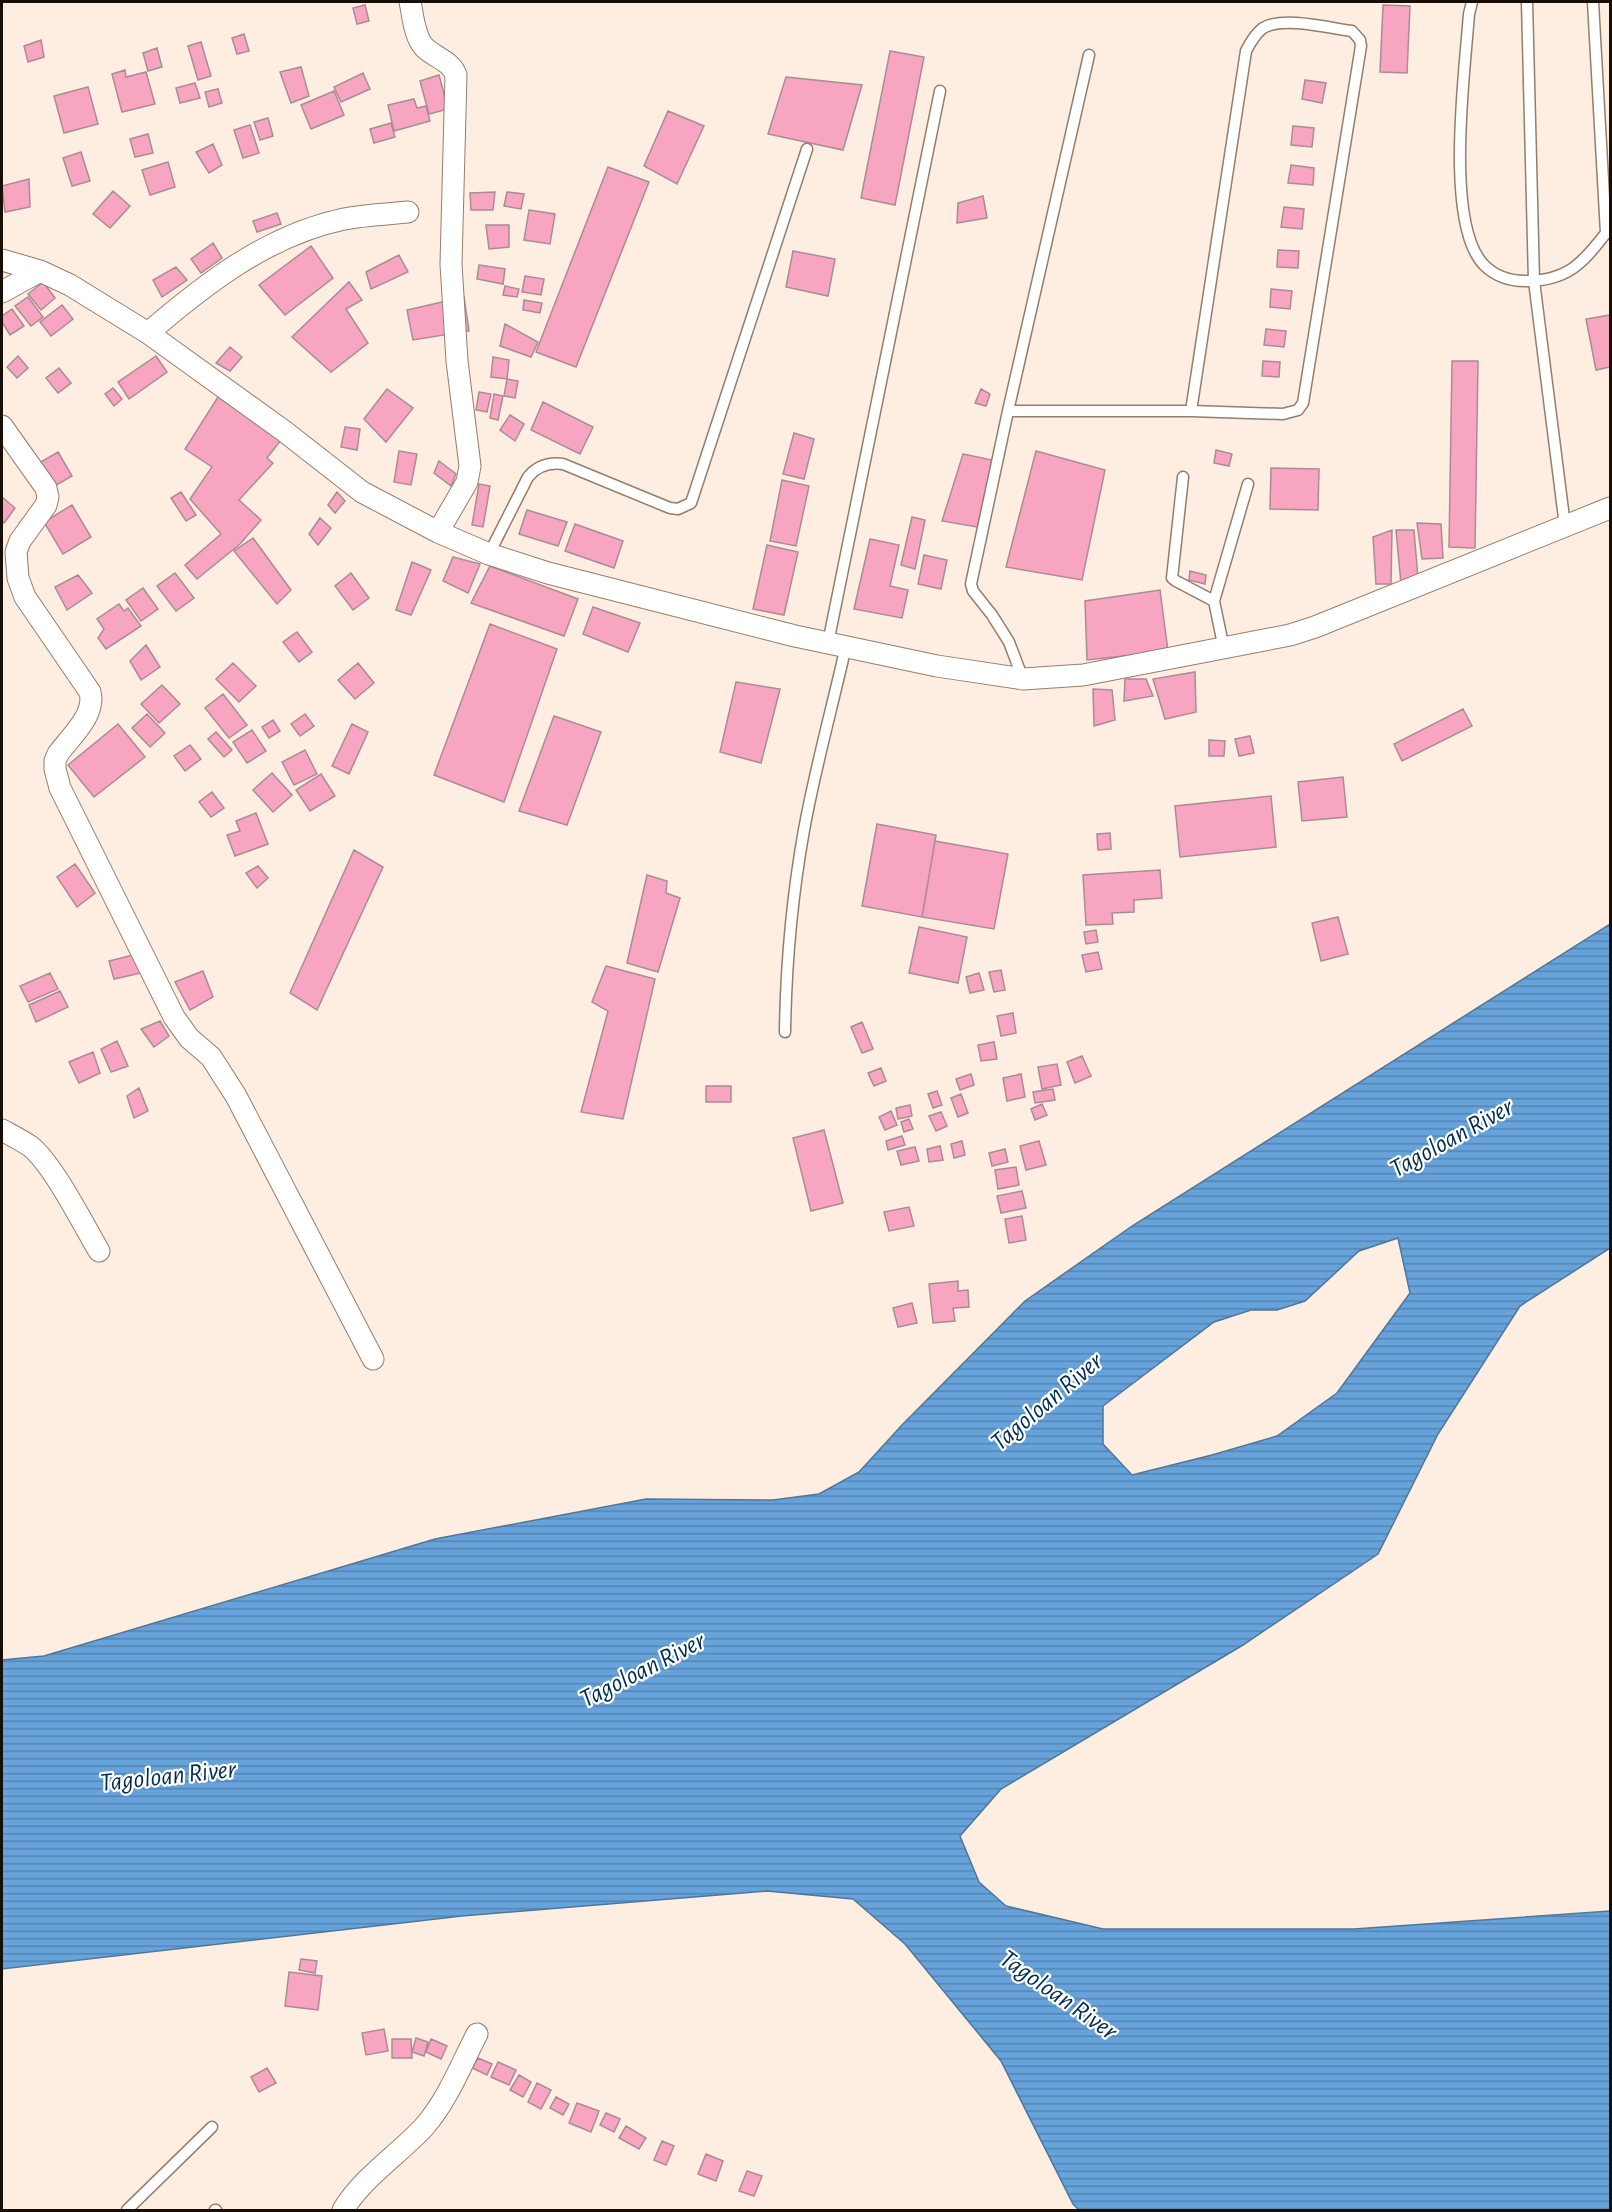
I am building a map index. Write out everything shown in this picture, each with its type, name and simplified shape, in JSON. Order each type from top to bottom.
[{"type":"street","points":[[410,2],[420,42],[425,48],[450,64],[456,75],[451,264],[457,361],[470,465],[467,482],[438,532]]},
{"type":"street","points":[[148,333],[195,292],[233,267],[295,234],[345,219],[408,212]]},
{"type":"street","points":[[2,260],[40,271],[70,285],[148,333],[284,431],[362,492],[438,532],[489,554],[548,573],[837,645],[937,666],[1023,679],[1083,675],[1290,635],[1611,508]]},
{"type":"street","points":[[2,292],[40,271]]},
{"type":"street","points":[[2,426],[46,488],[48,497],[46,505],[20,541],[16,552],[18,578],[25,597],[90,692],[92,702],[88,714],[58,753],[55,761],[60,788],[174,1017],[189,1038],[211,1057],[236,1096],[373,1359]]},
{"type":"street","points":[[2,1130],[30,1147],[50,1170],[99,1251]]},
{"type":"street","points":[[343,2211],[367,2181],[424,2126],[444,2098],[477,2034]]},
{"type":"lane","points":[[1472,2],[1468,15],[1461,142],[1462,203],[1467,231],[1474,251],[1483,264],[1498,276],[1516,281],[1534,281],[1562,275],[1572,270],[1609,232],[1593,2]]},
{"type":"lane","points":[[1527,2],[1534,281],[1565,526]]},
{"type":"lane","points":[[1008,411],[1191,411],[1283,414],[1298,410],[1303,403],[1361,46],[1360,40],[1352,31],[1274,23],[1262,29],[1253,38],[1246,51],[1191,411]]},
{"type":"lane","points":[[1023,679],[1008,642],[992,615],[973,591],[971,584],[1089,55]]},
{"type":"lane","points":[[785,1032],[788,954],[799,861],[940,91]]},
{"type":"lane","points":[[489,554],[528,477],[534,470],[544,465],[563,464],[670,508],[678,509],[691,503],[807,149]]},
{"type":"lane","points":[[1183,477],[1172,578],[1214,601]]},
{"type":"lane","points":[[1224,649],[1214,601],[1248,484]]},
{"type":"lane","points":[[127,2211],[212,2127]]},
{"type":"water","name":"Tagoloan River","points":[[1610,924],[1610,1248],[1520,1306],[1438,1434],[1378,1554],[1243,1645],[1001,1789],[960,1836],[979,1882],[1006,1906],[1103,1929],[1354,1929],[1610,1911],[1610,2210],[1079,2210],[1073,2204],[1001,2061],[905,1944],[853,1899],[767,1891],[462,1916],[2,1969],[2,1660],[44,1656],[435,1539],[646,1499],[773,1500],[819,1494],[859,1472],[902,1425],[1025,1301],[1132,1226]],"holes":[[[1398,1238],[1410,1293],[1337,1393],[1277,1436],[1132,1475],[1103,1444],[1103,1406],[1214,1322],[1251,1310],[1277,1310],[1305,1301],[1359,1251]]]},
{"type":"building","points":[[365,5],[369,21],[357,24],[353,8]]},
{"type":"building","points":[[1383,5],[1410,6],[1407,73],[1380,72]]},
{"type":"building","points":[[244,34],[249,51],[237,54],[232,38]]},
{"type":"building","points":[[41,40],[44,57],[28,62],[24,46]]},
{"type":"building","points":[[201,42],[211,76],[198,80],[188,46]]},
{"type":"building","points":[[157,48],[162,67],[148,71],[143,53]]},
{"type":"building","points":[[890,51],[924,57],[895,205],[861,198]]},
{"type":"building","points":[[301,67],[309,96],[291,103],[280,72]]},
{"type":"building","points":[[125,70],[126,77],[146,72],[155,104],[122,112],[112,74]]},
{"type":"building","points":[[363,73],[370,89],[341,102],[334,87]]},
{"type":"building","points":[[439,75],[448,109],[429,114],[420,81]]},
{"type":"building","points":[[786,77],[862,85],[843,150],[768,134]]},
{"type":"building","points":[[1305,80],[1326,83],[1322,103],[1302,99]]},
{"type":"building","points":[[195,83],[200,98],[180,103],[176,88]]},
{"type":"building","points":[[88,87],[98,124],[64,133],[54,96]]},
{"type":"building","points":[[218,89],[222,103],[209,107],[205,92]]},
{"type":"building","points":[[334,91],[344,115],[311,129],[301,105]]},
{"type":"building","points":[[414,99],[417,108],[426,106],[430,121],[394,131],[388,105]]},
{"type":"building","points":[[668,111],[704,126],[677,184],[644,166]]},
{"type":"building","points":[[268,118],[273,136],[260,140],[254,122]]},
{"type":"building","points":[[391,123],[395,137],[374,143],[370,129]]},
{"type":"building","points":[[250,125],[259,153],[243,158],[234,130]]},
{"type":"building","points":[[1293,126],[1314,128],[1312,147],[1291,145]]},
{"type":"building","points":[[148,134],[153,153],[135,157],[130,139]]},
{"type":"building","points":[[213,144],[222,165],[209,173],[196,152]]},
{"type":"building","points":[[81,152],[90,181],[72,186],[63,158]]},
{"type":"building","points":[[168,162],[175,187],[150,195],[142,170]]},
{"type":"building","points":[[1291,165],[1314,168],[1313,185],[1288,183]]},
{"type":"building","points":[[608,167],[649,182],[576,367],[536,352]]},
{"type":"building","points":[[29,179],[30,207],[5,212],[2,186]]},
{"type":"building","points":[[113,191],[130,206],[110,228],[93,214]]},
{"type":"building","points":[[495,192],[493,210],[471,210],[470,193]]},
{"type":"building","points":[[507,192],[524,194],[521,209],[504,206]]},
{"type":"building","points":[[983,196],[987,218],[957,223],[958,203]]},
{"type":"building","points":[[1284,207],[1304,209],[1302,229],[1281,227]]},
{"type":"building","points":[[529,210],[555,214],[550,244],[524,240]]},
{"type":"building","points":[[277,213],[281,224],[257,232],[253,221]]},
{"type":"building","points":[[486,225],[509,225],[509,247],[489,249]]},
{"type":"building","points":[[213,243],[222,258],[201,273],[191,259]]},
{"type":"building","points":[[311,246],[333,278],[285,315],[259,285]]},
{"type":"building","points":[[1278,250],[1299,251],[1298,268],[1277,267]]},
{"type":"building","points":[[793,251],[835,259],[828,296],[786,287]]},
{"type":"building","points":[[399,255],[408,272],[371,289],[366,272]]},
{"type":"building","points":[[479,265],[505,269],[503,284],[477,279]]},
{"type":"building","points":[[176,267],[187,280],[162,297],[153,280]]},
{"type":"building","points":[[525,276],[544,279],[541,295],[522,292]]},
{"type":"building","points":[[43,282],[55,298],[41,310],[28,294]]},
{"type":"building","points":[[349,282],[362,300],[346,309],[368,343],[331,372],[292,337]]},
{"type":"building","points":[[505,286],[519,289],[517,297],[503,295]]},
{"type":"building","points":[[1271,289],[1292,291],[1290,309],[1270,307]]},
{"type":"building","points":[[28,297],[43,317],[31,326],[15,306]]},
{"type":"building","points":[[464,297],[469,331],[413,340],[407,310]]},
{"type":"building","points":[[524,300],[542,303],[540,313],[523,310]]},
{"type":"building","points":[[62,305],[73,319],[51,336],[40,322]]},
{"type":"building","points":[[12,309],[24,326],[10,335],[2,322],[2,316]]},
{"type":"building","points":[[1610,315],[1610,367],[1596,370],[1586,319]]},
{"type":"building","points":[[505,324],[538,342],[531,357],[500,346]]},
{"type":"building","points":[[1266,329],[1286,331],[1284,347],[1264,345]]},
{"type":"building","points":[[230,347],[242,357],[230,371],[216,363]]},
{"type":"building","points":[[18,356],[28,368],[17,378],[7,367]]},
{"type":"building","points":[[156,356],[167,372],[129,399],[118,382]]},
{"type":"building","points":[[493,357],[509,360],[507,379],[491,377]]},
{"type":"building","points":[[1263,361],[1280,362],[1279,377],[1262,376]]},
{"type":"building","points":[[1452,361],[1478,361],[1475,548],[1449,547]]},
{"type":"building","points":[[59,368],[71,383],[58,393],[46,378]]},
{"type":"building","points":[[507,379],[518,381],[515,398],[504,396]]},
{"type":"building","points":[[113,388],[122,399],[114,406],[105,394]]},
{"type":"building","points":[[387,389],[413,408],[386,442],[364,419]]},
{"type":"building","points":[[981,389],[990,394],[986,406],[975,403]]},
{"type":"building","points":[[479,392],[491,394],[487,412],[476,410]]},
{"type":"building","points":[[494,394],[503,396],[498,420],[490,418]]},
{"type":"building","points":[[218,397],[281,440],[267,458],[273,463],[239,500],[261,520],[240,544],[197,579],[185,565],[221,534],[190,499],[212,467],[185,449]]},
{"type":"building","points":[[543,402],[593,427],[580,454],[531,430]]},
{"type":"building","points":[[510,415],[524,424],[515,441],[500,430]]},
{"type":"building","points":[[345,427],[360,429],[357,450],[341,447]]},
{"type":"building","points":[[794,433],[814,439],[804,479],[783,474]]},
{"type":"building","points":[[1216,450],[1232,454],[1229,466],[1214,463]]},
{"type":"building","points":[[399,451],[417,454],[411,485],[394,482]]},
{"type":"building","points":[[1036,451],[1105,470],[1082,580],[1006,567]]},
{"type":"building","points":[[58,452],[72,476],[53,487],[39,463]]},
{"type":"building","points":[[963,454],[997,461],[983,528],[942,521]]},
{"type":"building","points":[[439,461],[456,474],[451,486],[434,473]]},
{"type":"building","points":[[1271,468],[1319,469],[1318,510],[1270,509]]},
{"type":"building","points":[[782,480],[809,486],[796,546],[770,541]]},
{"type":"building","points":[[479,484],[490,486],[483,527],[472,525]]},
{"type":"building","points":[[181,492],[196,515],[186,521],[171,498]]},
{"type":"building","points":[[337,492],[345,501],[335,513],[328,505]]},
{"type":"building","points":[[2,497],[15,508],[4,523],[2,521]]},
{"type":"building","points":[[72,505],[91,537],[63,554],[44,522]]},
{"type":"building","points":[[527,510],[567,522],[558,546],[519,534]]},
{"type":"building","points":[[912,517],[925,520],[915,569],[901,565]]},
{"type":"building","points":[[320,518],[331,528],[318,545],[309,534]]},
{"type":"building","points":[[1417,523],[1441,524],[1443,558],[1422,559]]},
{"type":"building","points":[[575,524],[623,541],[614,568],[565,551]]},
{"type":"building","points":[[1392,530],[1391,584],[1376,584],[1373,537]]},
{"type":"building","points":[[1396,530],[1414,530],[1418,579],[1401,584]]},
{"type":"building","points":[[253,538],[291,590],[277,604],[234,551]]},
{"type":"building","points":[[870,539],[899,545],[890,586],[908,590],[902,618],[854,609]]},
{"type":"building","points":[[767,545],[798,552],[784,615],[753,609]]},
{"type":"building","points":[[924,555],[947,560],[941,589],[918,584]]},
{"type":"building","points":[[453,557],[480,564],[468,593],[443,581]]},
{"type":"building","points":[[412,562],[431,570],[411,615],[396,610]]},
{"type":"building","points":[[490,566],[578,599],[564,636],[471,603]]},
{"type":"building","points":[[1190,571],[1206,575],[1205,584],[1189,580]]},
{"type":"building","points":[[175,573],[194,598],[176,611],[157,586]]},
{"type":"building","points":[[351,573],[369,598],[353,610],[335,586]]},
{"type":"building","points":[[78,575],[92,593],[67,610],[55,587]]},
{"type":"building","points":[[143,588],[158,609],[141,621],[126,600]]},
{"type":"building","points":[[1160,590],[1168,651],[1087,660],[1085,601]]},
{"type":"building","points":[[119,604],[124,611],[128,608],[141,626],[106,649],[98,638],[104,629],[97,619]]},
{"type":"building","points":[[593,607],[640,623],[628,652],[583,634]]},
{"type":"building","points":[[490,624],[557,649],[504,802],[434,775]]},
{"type":"building","points":[[297,632],[312,652],[299,662],[283,642]]},
{"type":"building","points":[[146,645],[160,667],[141,680],[130,661]]},
{"type":"building","points":[[233,663],[256,686],[239,702],[216,679]]},
{"type":"building","points":[[358,663],[374,683],[355,699],[338,680]]},
{"type":"building","points":[[1195,672],[1196,712],[1165,719],[1153,679]]},
{"type":"building","points":[[1125,679],[1146,679],[1153,696],[1124,701]]},
{"type":"building","points":[[736,682],[780,689],[761,763],[720,752]]},
{"type":"building","points":[[162,685],[180,704],[159,723],[141,704]]},
{"type":"building","points":[[1093,689],[1112,690],[1115,720],[1094,726]]},
{"type":"building","points":[[223,694],[247,725],[229,738],[205,708]]},
{"type":"building","points":[[1463,709],[1472,726],[1402,761],[1394,744]]},
{"type":"building","points":[[147,714],[165,733],[150,747],[132,728]]},
{"type":"building","points":[[305,714],[314,726],[300,736],[291,724]]},
{"type":"building","points":[[554,716],[601,732],[567,825],[519,811]]},
{"type":"building","points":[[273,720],[280,731],[269,738],[262,727]]},
{"type":"building","points":[[118,724],[145,757],[94,797],[68,765]]},
{"type":"building","points":[[352,724],[368,732],[349,774],[332,766]]},
{"type":"building","points":[[252,730],[266,751],[247,763],[233,742]]},
{"type":"building","points":[[216,732],[232,750],[224,757],[208,739]]},
{"type":"building","points":[[1250,736],[1254,753],[1239,756],[1235,739]]},
{"type":"building","points":[[1209,740],[1225,741],[1224,756],[1209,756]]},
{"type":"building","points":[[190,745],[201,759],[185,771],[174,756]]},
{"type":"building","points":[[305,750],[317,774],[294,785],[282,762]]},
{"type":"building","points":[[272,773],[292,795],[273,812],[253,790]]},
{"type":"building","points":[[321,774],[335,796],[310,811],[296,790]]},
{"type":"building","points":[[1343,777],[1347,817],[1302,821],[1298,782]]},
{"type":"building","points":[[212,792],[224,808],[211,817],[199,802]]},
{"type":"building","points":[[1271,796],[1276,847],[1180,857],[1175,806]]},
{"type":"building","points":[[256,813],[268,844],[235,856],[227,835],[240,831],[236,821]]},
{"type":"building","points":[[877,824],[936,835],[922,917],[862,906]]},
{"type":"building","points":[[1110,833],[1111,849],[1098,850],[1097,834]]},
{"type":"building","points":[[935,841],[1008,854],[994,929],[922,917]]},
{"type":"building","points":[[354,850],[383,867],[317,1010],[290,993]]},
{"type":"building","points":[[75,864],[95,893],[77,907],[57,877]]},
{"type":"building","points":[[258,866],[268,878],[257,888],[246,873]]},
{"type":"building","points":[[1160,870],[1162,898],[1134,900],[1134,912],[1112,913],[1113,924],[1086,925],[1083,875]]},
{"type":"building","points":[[647,875],[667,881],[666,893],[680,898],[658,972],[627,963]]},
{"type":"building","points":[[1338,917],[1348,954],[1321,961],[1312,923]]},
{"type":"building","points":[[919,927],[967,937],[958,983],[909,973]]},
{"type":"building","points":[[1096,930],[1098,942],[1086,944],[1084,932]]},
{"type":"building","points":[[1098,952],[1102,969],[1086,972],[1082,955]]},
{"type":"building","points":[[137,954],[141,973],[114,979],[109,961]]},
{"type":"building","points":[[606,966],[655,979],[623,1119],[581,1112],[608,1011],[592,1002]]},
{"type":"building","points":[[1001,970],[1005,990],[994,992],[989,972]]},
{"type":"building","points":[[203,971],[213,997],[190,1010],[175,982]]},
{"type":"building","points":[[50,973],[58,989],[28,1002],[20,986]]},
{"type":"building","points":[[979,973],[984,990],[970,993],[966,977]]},
{"type":"building","points":[[60,991],[68,1007],[36,1022],[29,1005]]},
{"type":"building","points":[[1013,1013],[1016,1033],[1001,1036],[997,1016]]},
{"type":"building","points":[[160,1021],[169,1036],[154,1047],[141,1029]]},
{"type":"building","points":[[862,1022],[873,1049],[862,1053],[851,1027]]},
{"type":"building","points":[[117,1041],[128,1066],[111,1072],[101,1049]]},
{"type":"building","points":[[994,1042],[997,1059],[981,1061],[978,1045]]},
{"type":"building","points":[[93,1052],[100,1073],[79,1083],[69,1062]]},
{"type":"building","points":[[1082,1056],[1091,1076],[1075,1083],[1067,1062]]},
{"type":"building","points":[[1057,1064],[1061,1085],[1042,1089],[1038,1067]]},
{"type":"building","points":[[881,1068],[886,1081],[874,1086],[868,1073]]},
{"type":"building","points":[[971,1074],[974,1085],[960,1090],[956,1079]]},
{"type":"building","points":[[1021,1074],[1025,1097],[1007,1101],[1003,1078]]},
{"type":"building","points":[[706,1086],[731,1086],[731,1102],[706,1102]]},
{"type":"building","points":[[139,1088],[148,1111],[134,1118],[127,1096]]},
{"type":"building","points":[[1053,1089],[1055,1100],[1035,1103],[1033,1092]]},
{"type":"building","points":[[937,1091],[942,1105],[933,1108],[928,1094]]},
{"type":"building","points":[[961,1094],[968,1113],[958,1117],[951,1098]]},
{"type":"building","points":[[1042,1104],[1047,1115],[1035,1120],[1031,1109]]},
{"type":"building","points":[[910,1105],[912,1116],[898,1119],[896,1108]]},
{"type":"building","points":[[891,1111],[897,1125],[885,1130],[879,1117]]},
{"type":"building","points":[[941,1112],[947,1126],[936,1131],[929,1116]]},
{"type":"building","points":[[909,1119],[913,1129],[904,1132],[901,1122]]},
{"type":"building","points":[[824,1130],[843,1203],[811,1211],[793,1138]]},
{"type":"building","points":[[902,1136],[905,1145],[888,1150],[886,1141]]},
{"type":"building","points":[[962,1141],[965,1155],[954,1158],[951,1144]]},
{"type":"building","points":[[1039,1141],[1046,1165],[1026,1170],[1020,1146]]},
{"type":"building","points":[[940,1146],[943,1160],[929,1162],[927,1149]]},
{"type":"building","points":[[915,1147],[919,1161],[901,1165],[897,1151]]},
{"type":"building","points":[[1005,1149],[1008,1162],[992,1166],[989,1153]]},
{"type":"building","points":[[1016,1167],[1019,1185],[998,1189],[995,1170]]},
{"type":"building","points":[[1022,1191],[1026,1208],[1001,1213],[997,1196]]},
{"type":"building","points":[[909,1207],[914,1226],[889,1231],[884,1212]]},
{"type":"building","points":[[1022,1216],[1026,1240],[1009,1243],[1005,1219]]},
{"type":"building","points":[[958,1281],[958,1291],[968,1290],[969,1307],[953,1308],[955,1321],[933,1323],[929,1284]]},
{"type":"building","points":[[912,1303],[917,1323],[898,1327],[893,1308]]},
{"type":"building","points":[[301,1959],[317,1961],[315,1973],[299,1970]]},
{"type":"building","points":[[289,1972],[322,1976],[318,2010],[285,2006]]},
{"type":"building","points":[[384,2029],[388,2051],[366,2055],[362,2033]]},
{"type":"building","points":[[416,2038],[428,2042],[424,2056],[412,2052]]},
{"type":"building","points":[[392,2039],[411,2039],[412,2058],[392,2058]]},
{"type":"building","points":[[431,2039],[447,2046],[441,2059],[426,2052]]},
{"type":"building","points":[[478,2058],[492,2064],[487,2075],[472,2068]]},
{"type":"building","points":[[498,2062],[516,2070],[509,2085],[491,2077]]},
{"type":"building","points":[[267,2068],[276,2083],[259,2092],[251,2077]]},
{"type":"building","points":[[519,2075],[531,2082],[523,2097],[510,2090]]},
{"type":"building","points":[[537,2083],[551,2090],[541,2109],[528,2102]]},
{"type":"building","points":[[556,2097],[569,2104],[563,2115],[550,2108]]},
{"type":"building","points":[[577,2103],[599,2111],[591,2132],[569,2123]]},
{"type":"building","points":[[606,2113],[620,2119],[614,2132],[600,2125]]},
{"type":"building","points":[[626,2126],[646,2138],[639,2149],[619,2138]]},
{"type":"building","points":[[662,2141],[674,2146],[666,2165],[654,2160]]},
{"type":"building","points":[[706,2154],[723,2161],[716,2181],[698,2174]]},
{"type":"building","points":[[747,2171],[762,2176],[754,2196],[739,2191]]}]
